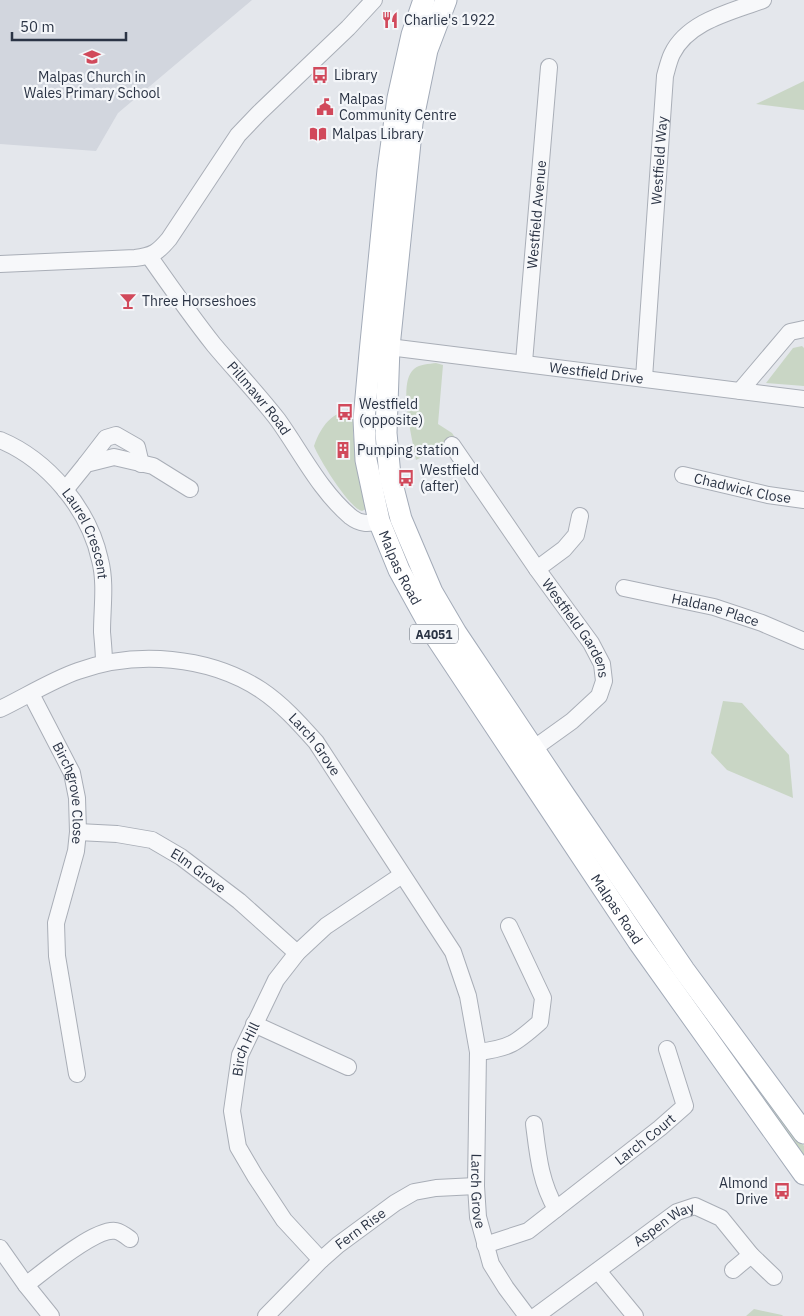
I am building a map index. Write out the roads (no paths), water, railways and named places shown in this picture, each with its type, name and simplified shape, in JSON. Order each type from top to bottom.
[{"type":"main road","name":"Malpas Road","points":[[424,0],[412,35],[398,98],[388,170],[364,420],[366,460],[379,521],[399,570],[436,637],[638,942],[804,1174]]},
{"type":"main road","name":"Malpas Road","points":[[446,0],[427,50],[412,123],[389,346],[386,433],[390,476],[401,519],[432,592],[456,633],[684,970],[798,1117],[804,1133]]},
{"type":"street","name":"Westfield Way","points":[[644,378],[665,76],[672,54],[691,30],[722,15],[763,0]]},
{"type":"street","points":[[0,264],[149,256],[160,250],[238,135],[374,3]]},
{"type":"street","name":"Westfield Avenue","points":[[524,362],[549,67]]},
{"type":"street","name":"Pillmawr Road","points":[[149,256],[179,300],[277,419],[307,464],[333,498],[359,522],[368,524],[379,521]]},
{"type":"street","points":[[740,391],[790,332],[804,329]]},
{"type":"street","name":"Westfield Drive","points":[[389,346],[804,399]]},
{"type":"street","points":[[65,490],[106,438],[116,435],[137,447],[141,464]]},
{"type":"street","name":"Laurel Crescent","points":[[0,440],[37,462],[65,490],[89,526],[101,560],[104,663]]},
{"type":"street","name":"Westfield Gardens","points":[[452,445],[537,569],[591,643],[602,664],[604,681],[600,696],[572,721],[533,749]]},
{"type":"street","points":[[86,464],[114,457],[152,466],[190,489]]},
{"type":"street","name":"Chadwick Close","points":[[683,475],[768,495],[804,500]]},
{"type":"street","name":"Westfield Gardens","points":[[537,569],[564,549],[576,535],[580,516]]},
{"type":"street","name":"Haldane Place","points":[[624,588],[714,607],[762,623],[804,641]]},
{"type":"street","name":"Larch Grove","points":[[0,709],[77,671],[104,663],[146,659],[178,661],[210,666],[239,677],[262,690],[289,712],[316,742],[453,952],[468,996],[478,1052],[476,1186],[478,1217],[491,1264],[527,1316]]},
{"type":"street","name":"Birchgrove Close","points":[[31,694],[72,773],[77,798],[78,832],[76,851],[56,923],[57,956],[77,1074]]},
{"type":"street","name":"Elm Grove","points":[[78,832],[117,834],[152,840],[181,857],[239,901],[297,953]]},
{"type":"street","name":"Birch Hill","points":[[321,1260],[284,1220],[254,1176],[238,1147],[232,1112],[240,1056],[276,980],[297,953],[326,926],[402,875]]},
{"type":"street","points":[[478,1052],[497,1050],[515,1043],[540,1022],[542,998],[509,926]]},
{"type":"street","points":[[254,1024],[348,1066]]},
{"type":"street","name":"Larch Court","points":[[485,1245],[528,1231],[660,1128],[685,1106],[667,1049]]},
{"type":"street","points":[[534,1124],[541,1173],[547,1193],[556,1208]]},
{"type":"street","name":"Fern Rise","points":[[266,1316],[338,1245],[395,1203],[414,1192],[436,1188],[476,1186]]},
{"type":"street","name":"Aspen Way","points":[[536,1316],[677,1212],[695,1206],[721,1218],[751,1255],[774,1277]]},
{"type":"street","points":[[26,1285],[74,1248],[99,1233],[116,1231],[130,1239]]},
{"type":"street","points":[[0,1248],[50,1316]]},
{"type":"street","points":[[734,1270],[751,1255]]},
{"type":"street","points":[[598,1271],[635,1316]]},
{"type":"place","name":"Charlie's 1922","points":[[390,20]]},
{"type":"place","name":"Malpas Church in Wales Primary School","points":[[92,57]]},
{"type":"place","name":"Library","points":[[320,75]]},
{"type":"place","name":"Malpas Community Centre","points":[[325,107]]},
{"type":"place","name":"Malpas Library","points":[[318,134]]},
{"type":"place","name":"Three Horseshoes","points":[[128,301]]},
{"type":"place","name":"Westfield (opposite)","points":[[345,412]]},
{"type":"place","name":"Pumping station","points":[[343,450]]},
{"type":"place","name":"Westfield (after)","points":[[406,478]]},
{"type":"place","name":"Almond Drive","points":[[782,1191]]}]
